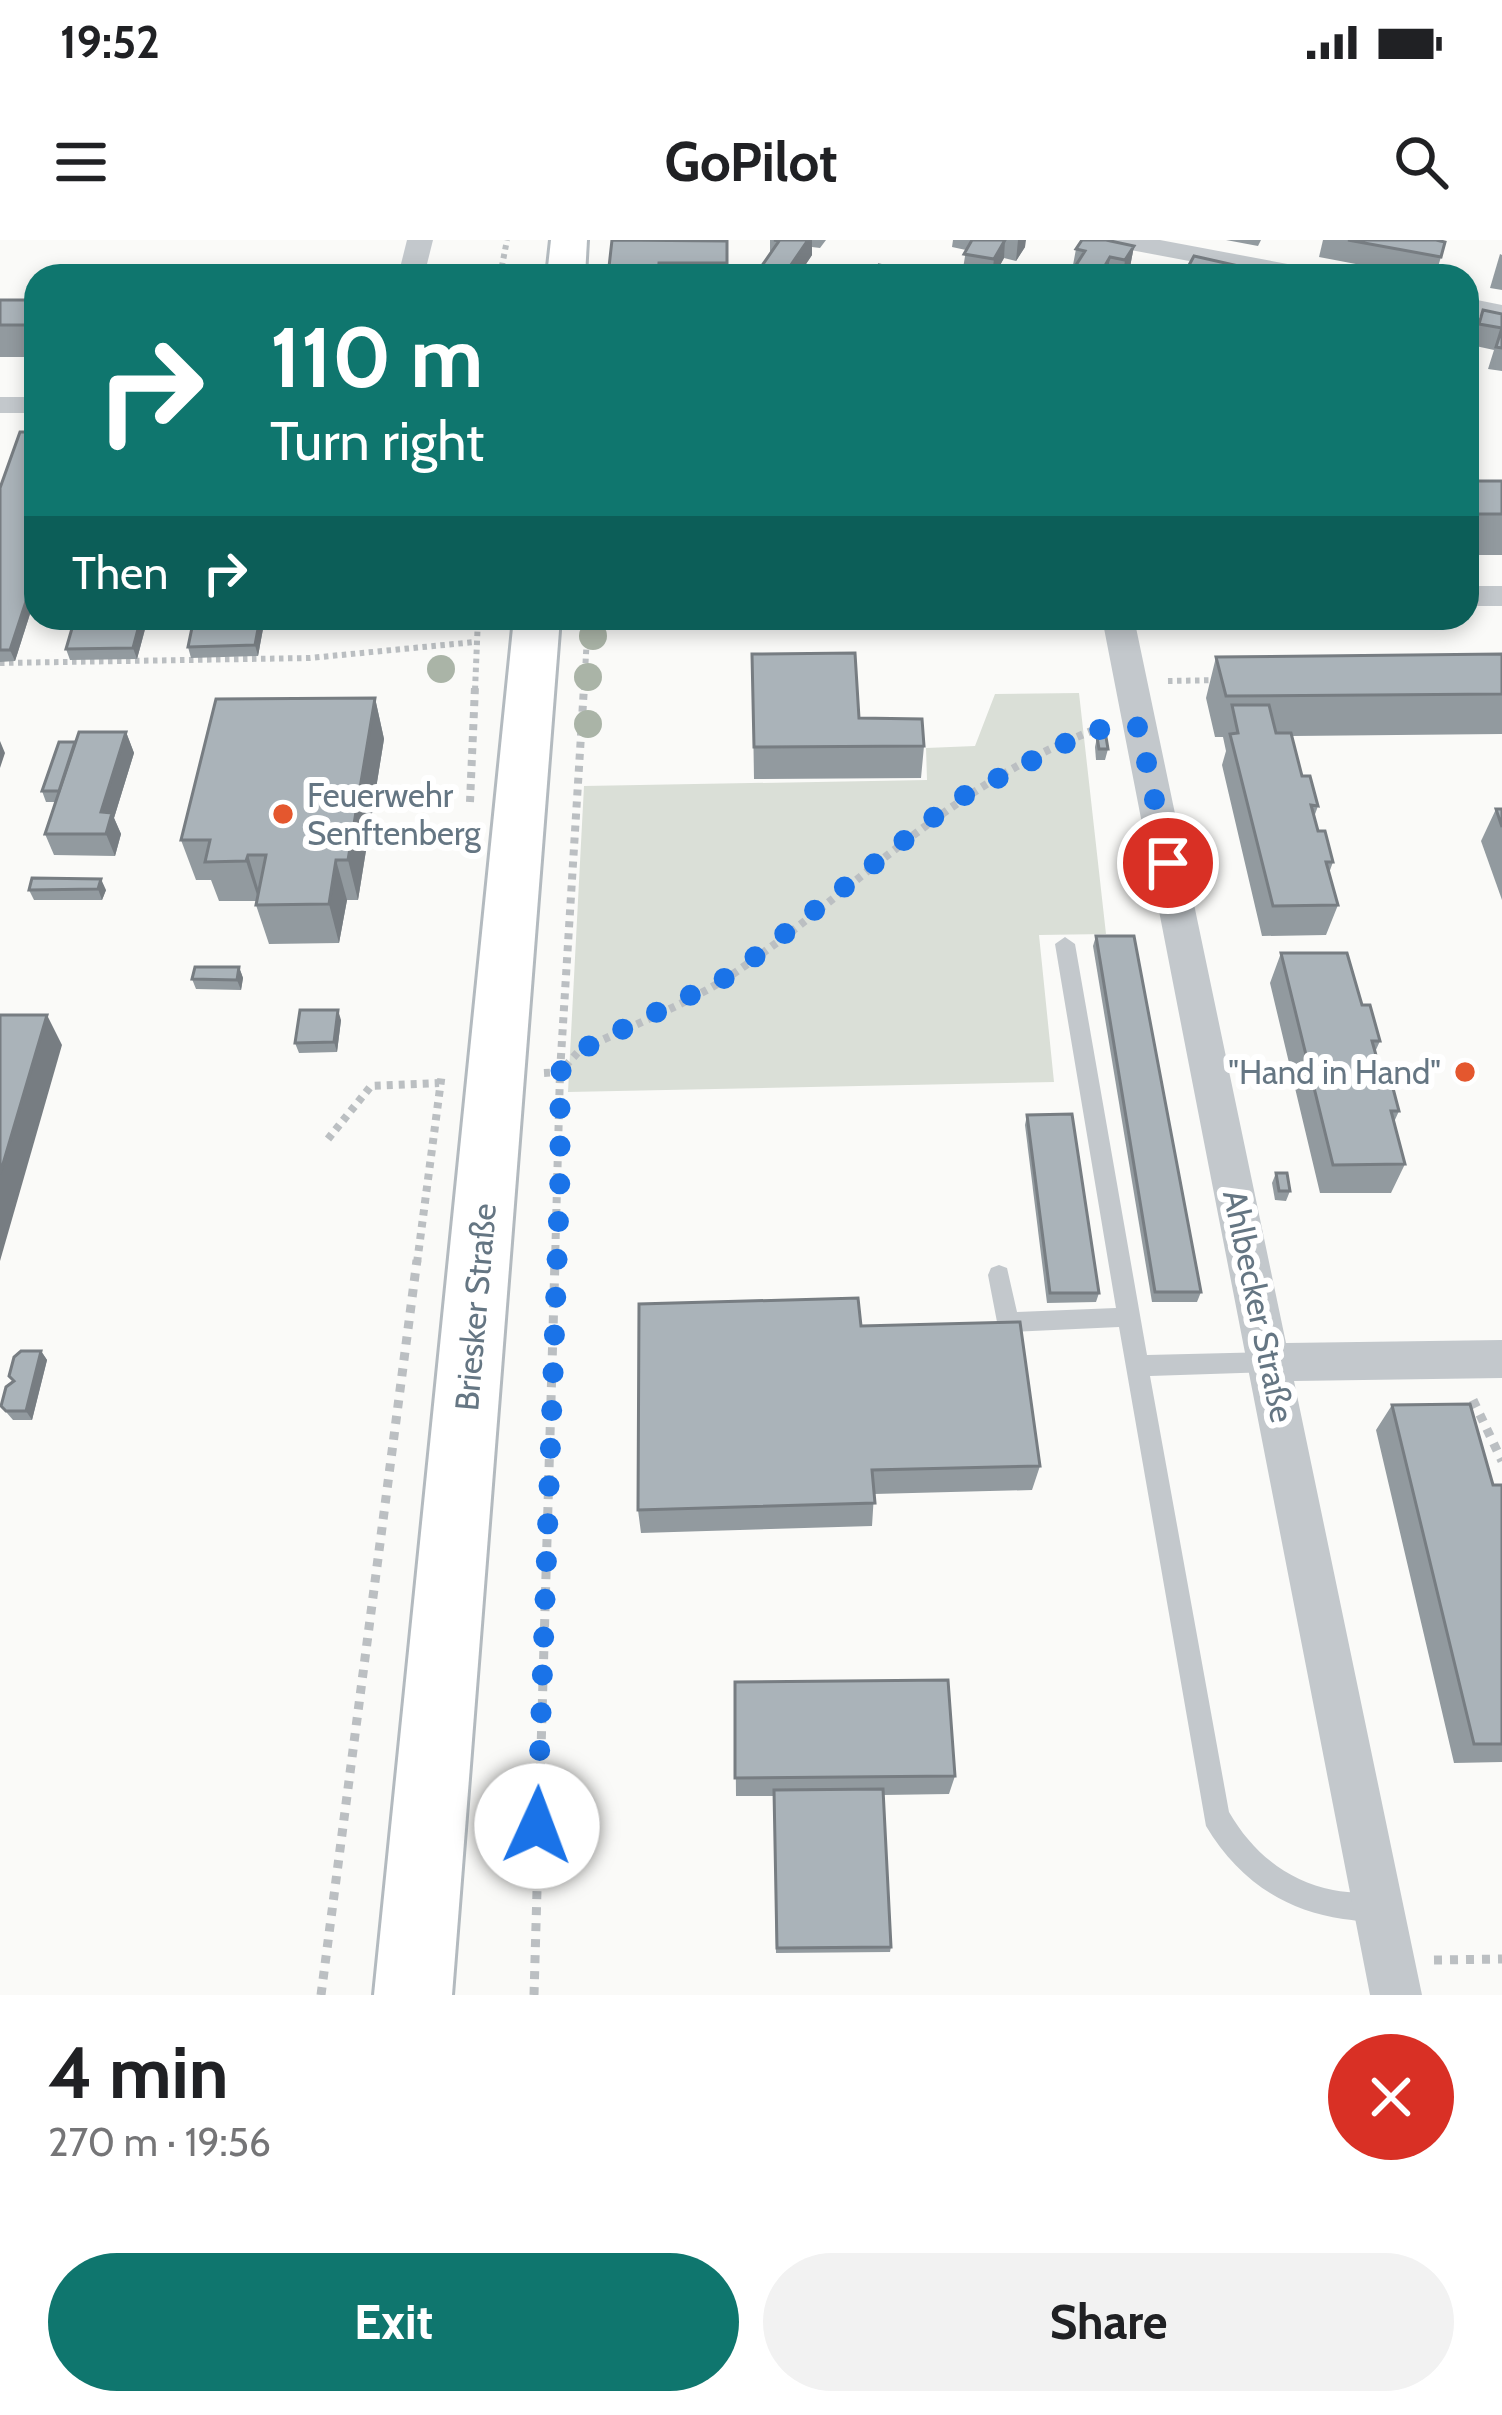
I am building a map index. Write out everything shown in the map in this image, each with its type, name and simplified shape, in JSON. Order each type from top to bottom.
[{"type":"main road","name":"Briesker Straße","points":[[413,1995],[546,630]]},
{"type":"street","points":[[1120,240],[1246,264]]},
{"type":"street","name":"Ahlbecker Straße","points":[[1120,630],[1393,1978]]},
{"type":"street","points":[[1271,1362],[1502,1359]]},
{"type":"lane","points":[[1066,944],[1216,1816],[1244,1861],[1278,1885],[1344,1908],[1381,1908]]},
{"type":"lane","points":[[999,1275],[1008,1322],[1129,1317]]},
{"type":"lane","points":[[1137,1366],[1271,1362]]},
{"type":"path","points":[[0,663],[282,658],[513,630]]},
{"type":"path","points":[[534,1995],[560,1072],[546,630]]},
{"type":"path","points":[[33,662],[38,647]]},
{"type":"path","points":[[158,660],[162,647]]},
{"type":"path","points":[[282,658],[284,648]]},
{"type":"path","points":[[1131,681],[1224,680]]},
{"type":"path","points":[[560,1072],[579,1051],[733,974],[956,800],[1091,730],[1139,727]]},
{"type":"path","points":[[321,1995],[440,1082],[370,1086],[328,1138]]},
{"type":"path","points":[[1444,1360],[1475,1403],[1502,1461]]},
{"type":"path","points":[[1393,1978],[1502,1959]]},
{"type":"shaded area","points":[[1079,693],[1106,934],[1039,935],[1054,1082],[568,1092],[584,786],[927,780],[926,748],[975,746],[995,694]]},
{"type":"building","points":[[612,240],[727,241],[727,263],[609,264]]},
{"type":"building","points":[[774,240],[808,240],[792,264],[763,264],[779,241]]},
{"type":"building","points":[[972,240],[1005,240],[994,259],[964,254]]},
{"type":"building","points":[[1082,240],[1134,246],[1125,260],[1110,257],[1106,264],[1077,264],[1085,251],[1076,249]]},
{"type":"building","points":[[1348,240],[1436,240],[1445,242],[1441,257]]},
{"type":"building","points":[[1194,256],[1230,264],[1190,264]]},
{"type":"building","points":[[0,300],[24,300],[24,325],[0,325]]},
{"type":"building","points":[[1483,310],[1502,314],[1502,328],[1479,324]]},
{"type":"building","points":[[20,432],[24,432],[24,607],[10,650],[0,650],[0,488]]},
{"type":"building","points":[[1479,481],[1502,481],[1502,514],[1479,514]]},
{"type":"building","points":[[72,630],[138,630],[133,648],[66,649]]},
{"type":"building","points":[[192,630],[258,630],[255,645],[188,647]]},
{"type":"building","points":[[855,653],[859,718],[922,719],[924,746],[754,747],[752,654]]},
{"type":"building","points":[[1502,654],[1502,694],[1226,696],[1216,657]]},
{"type":"building","points":[[375,698],[348,860],[336,860],[329,904],[256,905],[266,855],[248,855],[246,861],[205,862],[210,840],[181,840],[216,699]]},
{"type":"building","points":[[1232,705],[1269,705],[1276,733],[1291,733],[1302,776],[1310,776],[1318,806],[1311,805],[1318,831],[1325,831],[1333,862],[1326,862],[1338,905],[1273,906],[1230,734],[1238,733]]},
{"type":"building","points":[[79,732],[126,732],[101,812],[112,813],[106,834],[45,834]]},
{"type":"building","points":[[1097,737],[1106,737],[1108,749],[1099,749]]},
{"type":"building","points":[[59,742],[75,742],[59,791],[42,791]]},
{"type":"building","points":[[32,878],[101,879],[98,889],[29,890]]},
{"type":"building","points":[[1096,936],[1134,936],[1201,1292],[1155,1292]]},
{"type":"building","points":[[1281,953],[1347,953],[1362,1005],[1370,1005],[1380,1041],[1372,1041],[1381,1073],[1389,1073],[1399,1111],[1391,1111],[1405,1164],[1333,1165]]},
{"type":"building","points":[[195,967],[239,967],[237,980],[192,979]]},
{"type":"building","points":[[300,1010],[338,1010],[334,1042],[295,1043]]},
{"type":"building","points":[[0,1015],[47,1015],[0,1174]]},
{"type":"building","points":[[1072,1114],[1099,1293],[1050,1293],[1027,1115]]},
{"type":"building","points":[[1276,1173],[1287,1173],[1290,1191],[1279,1191]]},
{"type":"building","points":[[858,1298],[861,1326],[1020,1322],[1040,1466],[872,1470],[875,1503],[638,1510],[639,1304]]},
{"type":"building","points":[[21,1351],[41,1351],[26,1411],[6,1411],[1,1406],[6,1387],[14,1381],[9,1376],[14,1357]]},
{"type":"building","points":[[1470,1404],[1493,1485],[1502,1485],[1502,1744],[1474,1744],[1392,1405]]},
{"type":"building","points":[[948,1680],[955,1776],[735,1778],[735,1682]]},
{"type":"building","points":[[883,1789],[891,1947],[777,1948],[774,1790]]},
{"type":"place","name":"Feuerwehr Senftenberg","points":[[283,814]]},
{"type":"place","name":"\"Hand in Hand\"","points":[[1465,1072]]},
{"type":"route","points":[[537,1826],[560,1072],[579,1051],[733,974],[791,924],[956,800],[1052,746],[1091,730],[1139,727],[1168,863]]}]
